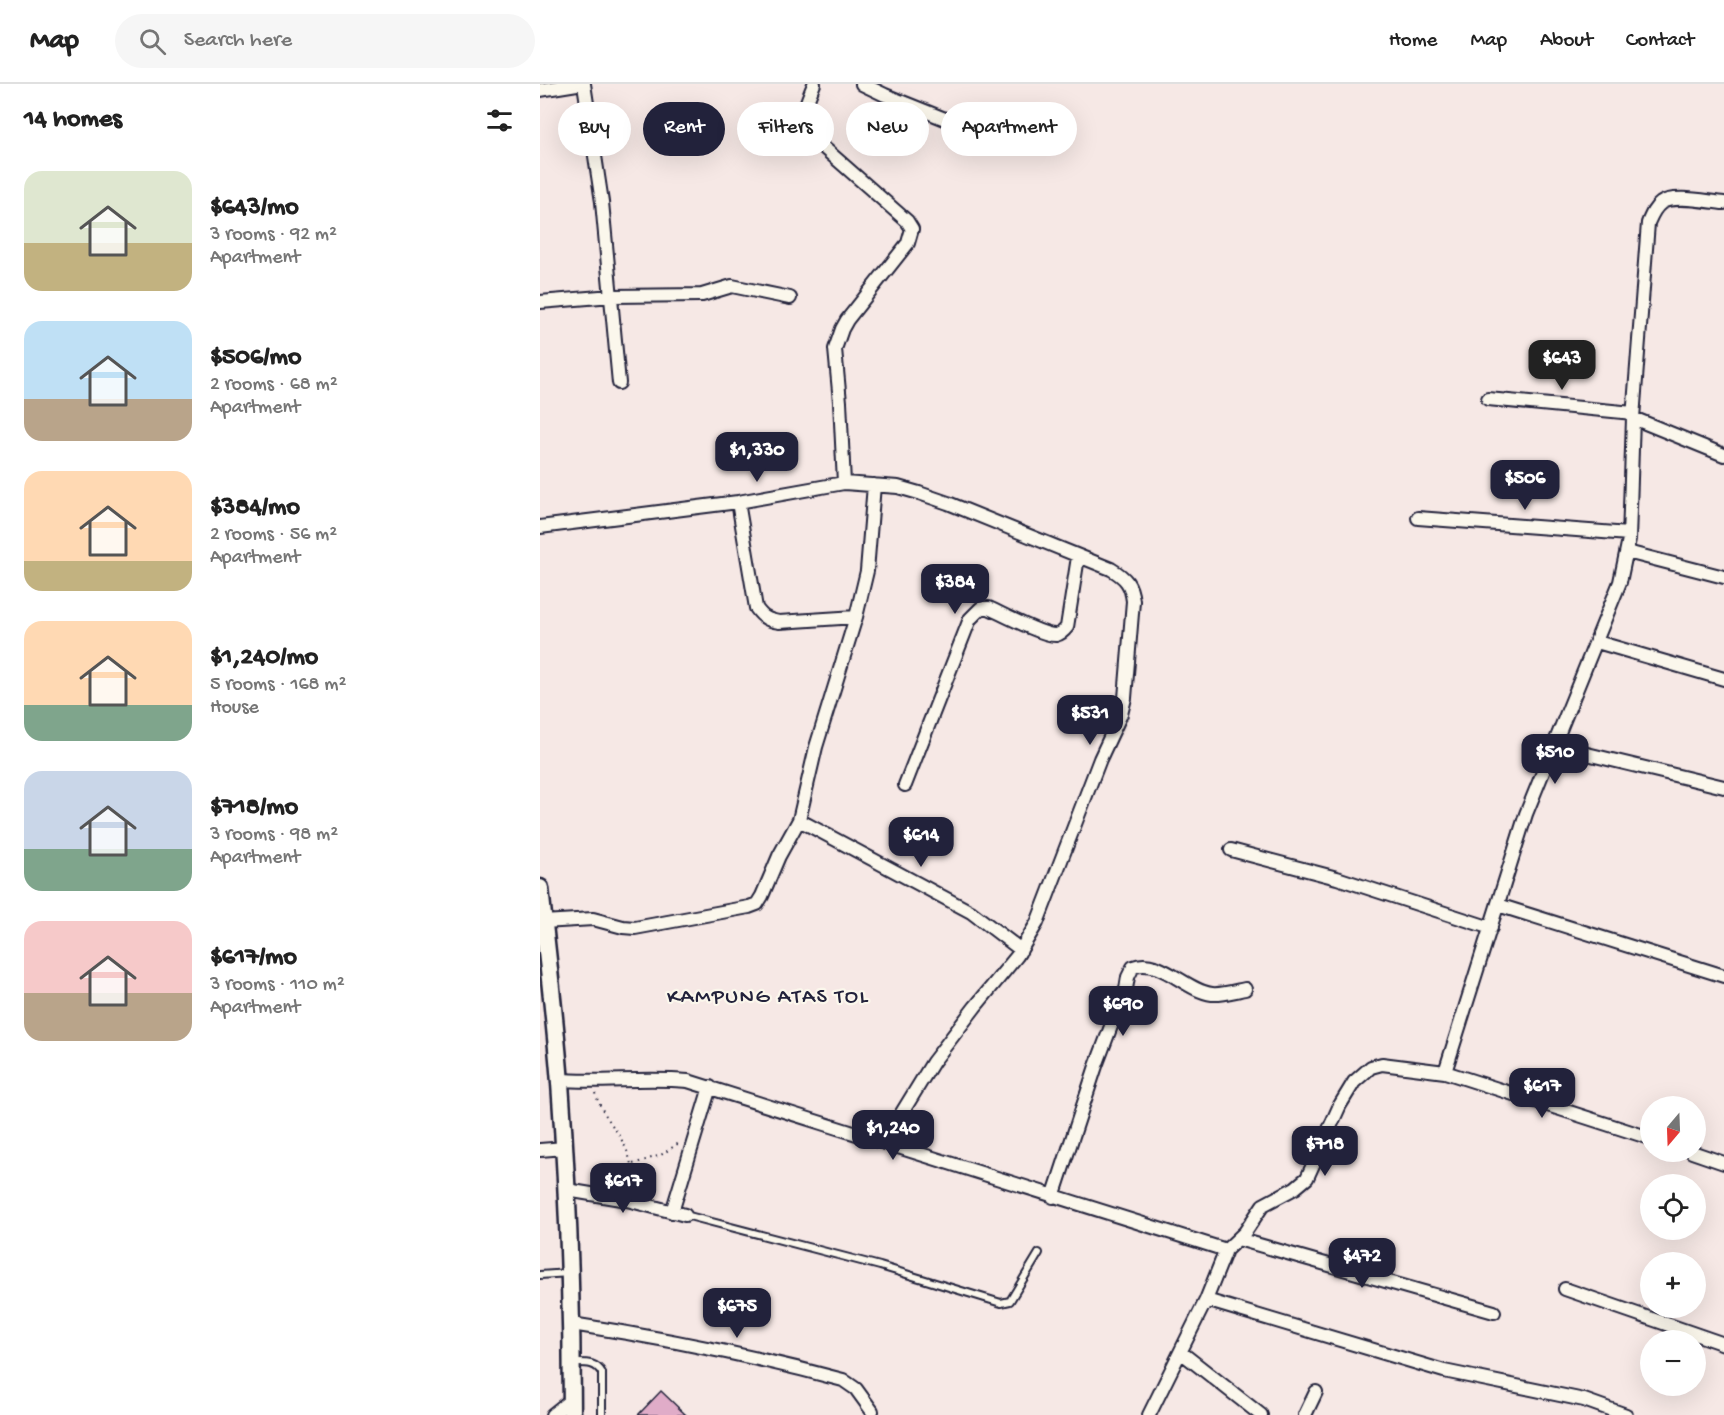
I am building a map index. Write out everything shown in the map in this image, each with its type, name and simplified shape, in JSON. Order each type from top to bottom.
[{"type":"main road","points":[[540,888],[565,1148],[572,1324],[572,1407]]},
{"type":"street","points":[[540,90],[577,84]]},
{"type":"street","points":[[584,84],[602,202],[619,383]]},
{"type":"street","points":[[814,84],[803,114],[802,124],[806,132],[907,221],[912,229],[908,243],[847,320],[835,349],[844,483]]},
{"type":"street","points":[[862,84],[941,117]]},
{"type":"street","points":[[1445,1072],[1526,814],[1620,582],[1629,534],[1633,415],[1648,223],[1653,211],[1660,203],[1670,198],[1724,203]]},
{"type":"street","points":[[540,302],[612,296],[702,295],[732,286],[790,298]]},
{"type":"street","points":[[1488,399],[1633,415],[1724,456]]},
{"type":"street","points":[[540,527],[738,502],[844,483],[898,487],[948,503],[1122,575],[1127,580],[1133,601],[1125,698],[1037,923],[1021,950],[933,1062],[884,1142]]},
{"type":"street","points":[[543,922],[593,919],[635,928],[757,904],[799,820],[816,747],[856,617],[867,571],[874,485]]},
{"type":"street","points":[[738,502],[756,608],[761,615],[768,620],[779,622],[856,617]]},
{"type":"street","points":[[1418,518],[1629,534]]},
{"type":"street","points":[[1627,552],[1724,577]]},
{"type":"street","points":[[905,785],[970,619],[981,608],[989,608],[1045,632],[1055,635],[1063,633],[1067,627],[1078,557]]},
{"type":"street","points":[[1597,642],[1724,679]]},
{"type":"street","points":[[1554,746],[1724,787]]},
{"type":"street","points":[[799,820],[971,912],[1021,950]]},
{"type":"street","points":[[1231,850],[1337,878],[1491,928]]},
{"type":"street","points":[[1498,905],[1724,976]]},
{"type":"street","points":[[1053,1197],[1096,1066],[1124,1001],[1126,982],[1133,967],[1146,964],[1166,971],[1192,988],[1213,995],[1245,989]]},
{"type":"street","points":[[1149,1415],[1182,1353],[1226,1250],[1245,1232],[1263,1204],[1295,1188],[1307,1178],[1347,1091],[1361,1074],[1371,1067],[1382,1064],[1445,1072],[1640,1135]]},
{"type":"street","points":[[560,1080],[591,1082],[670,1079],[688,1081],[1226,1250]]},
{"type":"street","points":[[672,1212],[710,1087]]},
{"type":"street","points":[[540,1150],[565,1148]]},
{"type":"street","points":[[1706,1157],[1724,1163]]},
{"type":"street","points":[[567,1190],[627,1200],[685,1215]]},
{"type":"street","points":[[1238,1239],[1494,1311]]},
{"type":"street","points":[[1565,1289],[1724,1344]]},
{"type":"street","points":[[1206,1300],[1444,1371],[1584,1400],[1626,1415]]},
{"type":"street","points":[[572,1324],[645,1335],[843,1380],[856,1389],[872,1411]]},
{"type":"street","points":[[1182,1353],[1261,1415]]},
{"type":"street","points":[[1305,1415],[1316,1392]]},
{"type":"street","points":[[552,1415],[572,1407]]},
{"type":"lane","points":[[685,1215],[880,1266],[1001,1303],[1010,1300],[1039,1253]]},
{"type":"lane","points":[[540,1275],[570,1273]]},
{"type":"lane","points":[[572,1363],[595,1365],[603,1373],[602,1415]]},
{"type":"path","points":[[591,1082],[600,1106],[624,1141],[632,1164],[631,1185],[627,1200]]},
{"type":"path","points":[[632,1164],[661,1155],[697,1132]]},
{"type":"building","points":[[661,1391],[686,1415],[638,1415]]},
{"type":"district","name":"KAMPUNG ATAS TOL","points":[[768,994]]}]
